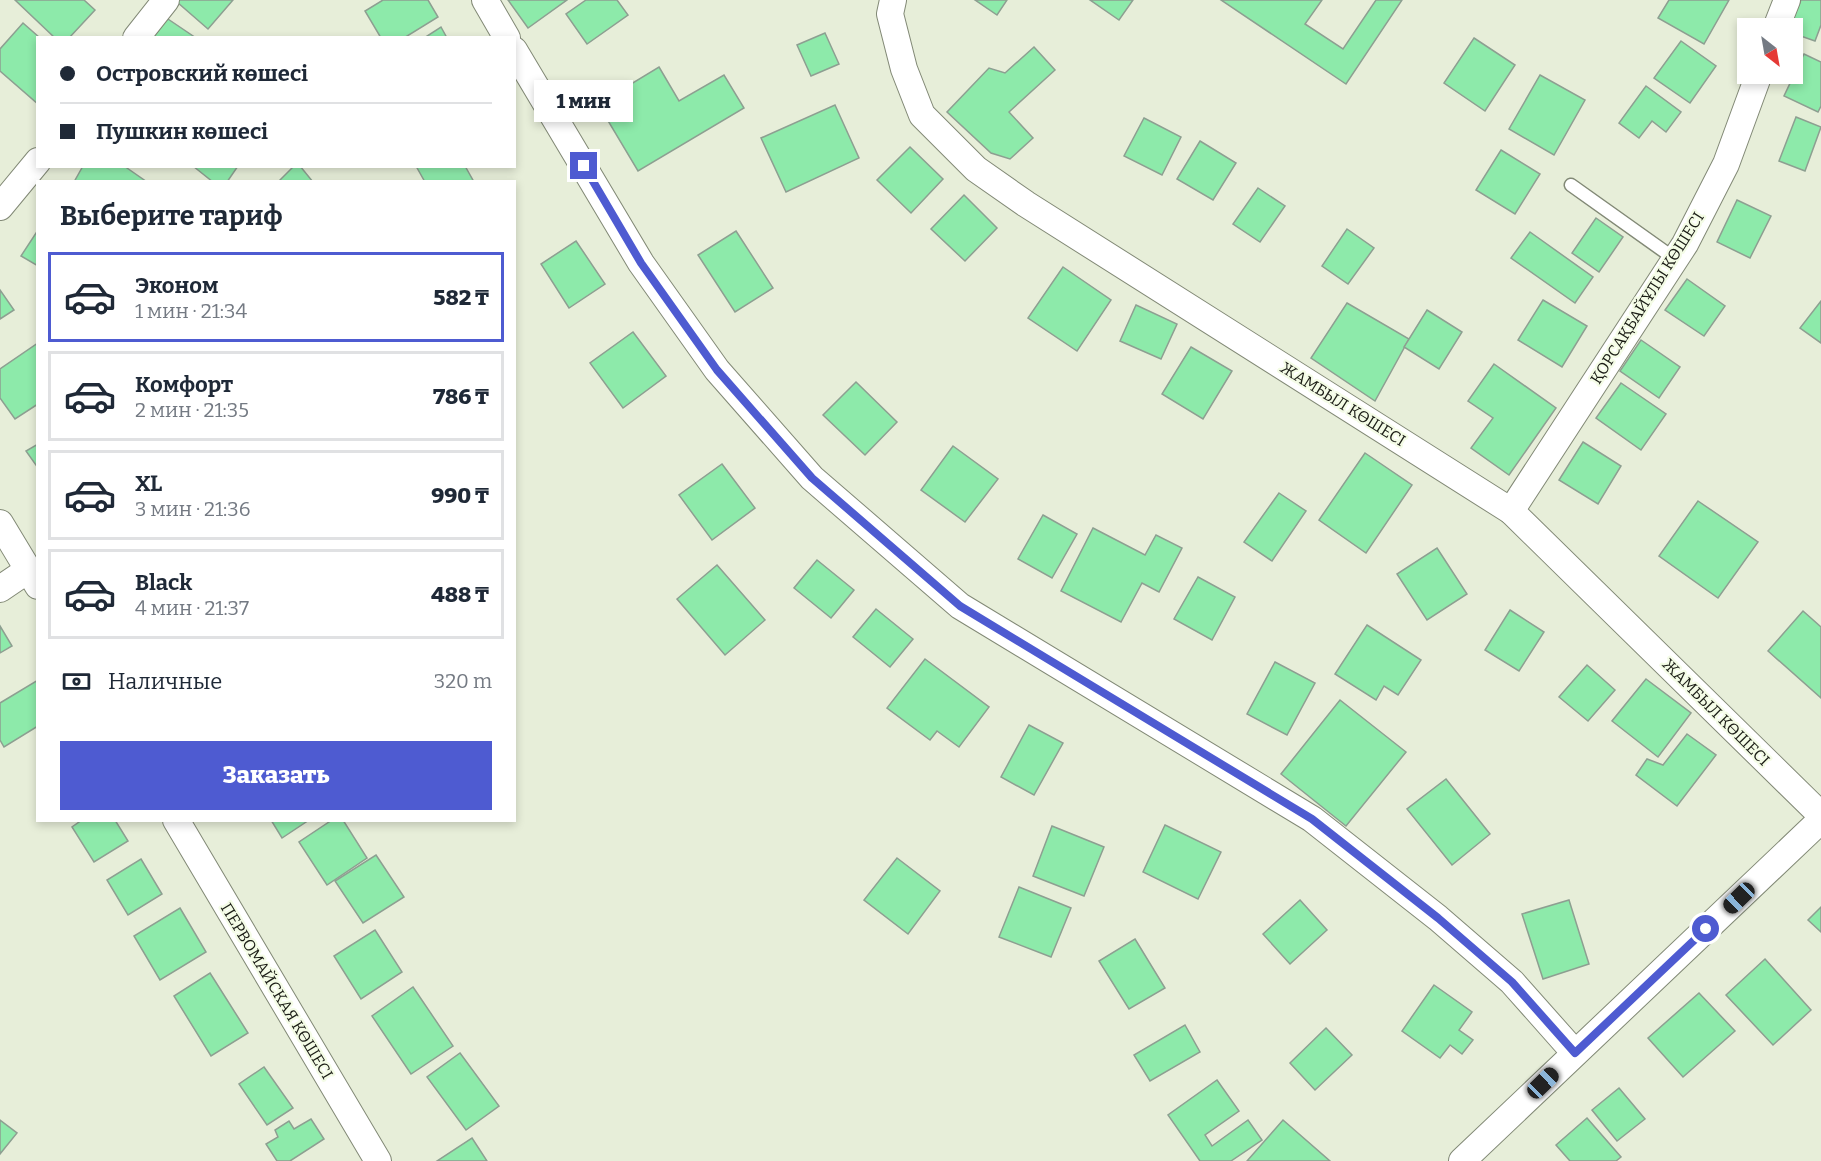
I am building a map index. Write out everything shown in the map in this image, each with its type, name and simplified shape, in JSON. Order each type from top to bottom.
[{"type":"street","points":[[138,36],[166,0]]},
{"type":"street","points":[[485,0],[506,36]]},
{"type":"street","name":"ЖАМБЫЛ КӨШЕСІ","points":[[893,0],[890,14],[904,69],[922,115],[976,169],[1036,210],[1511,511],[1821,818]]},
{"type":"street","points":[[1780,18],[1787,0]]},
{"type":"street","points":[[516,53],[641,263],[717,370],[812,478],[960,606],[1312,819],[1438,918],[1512,982],[1575,1053]]},
{"type":"street","name":"ҚОРСАҚБАЙҰЛЫ КӨШЕСІ","points":[[1511,511],[1675,259],[1726,164],[1756,84]]},
{"type":"street","points":[[0,207],[36,163]]},
{"type":"street","points":[[0,523],[33,578],[0,589]]},
{"type":"street","points":[[1462,1161],[1821,818]]},
{"type":"street","name":"ПЕРВОМАЙСКАЯ КӨШЕСІ","points":[[177,822],[378,1161]]},
{"type":"lane","points":[[1571,185],[1675,259]]},
{"type":"building","points":[[15,0],[84,0],[95,10],[71,36],[53,36]]},
{"type":"building","points":[[179,0],[233,0],[208,29],[177,2]]},
{"type":"building","points":[[383,0],[428,0],[438,17],[407,36],[380,36],[365,11]]},
{"type":"building","points":[[508,0],[567,0],[528,28]]},
{"type":"building","points":[[586,0],[617,0],[628,15],[587,44],[566,14]]},
{"type":"building","points":[[975,0],[1007,0],[997,15]]},
{"type":"building","points":[[1090,0],[1133,0],[1119,20]]},
{"type":"building","points":[[1221,0],[1322,0],[1305,24],[1343,49],[1376,0],[1402,0],[1346,84]]},
{"type":"building","points":[[1669,0],[1729,0],[1704,44],[1658,18]]},
{"type":"building","points":[[1801,0],[1821,0],[1821,25],[1815,41],[1803,37],[1803,18],[1793,18]]},
{"type":"building","points":[[162,15],[193,36],[149,36]]},
{"type":"building","points":[[23,23],[38,36],[36,102],[0,71],[0,49]]},
{"type":"building","points":[[441,27],[446,36],[427,36]]},
{"type":"building","points":[[825,33],[839,64],[811,76],[797,45]]},
{"type":"building","points":[[1474,38],[1515,65],[1485,111],[1444,83]]},
{"type":"building","points":[[1681,41],[1716,66],[1690,103],[1654,78]]},
{"type":"building","points":[[1034,47],[1055,70],[1009,112],[1033,138],[1010,159],[991,153],[947,112],[989,68],[1005,73]]},
{"type":"building","points":[[1804,54],[1821,62],[1821,106],[1818,112],[1784,96],[1790,84],[1803,84]]},
{"type":"building","points":[[659,67],[679,101],[724,75],[744,108],[638,171],[598,104]]},
{"type":"building","points":[[1540,75],[1585,100],[1554,155],[1509,129]]},
{"type":"building","points":[[1646,86],[1681,112],[1666,132],[1652,121],[1639,138],[1619,123]]},
{"type":"building","points":[[835,105],[859,158],[786,192],[761,138]]},
{"type":"building","points":[[1796,117],[1821,127],[1805,171],[1779,161]]},
{"type":"building","points":[[1144,118],[1181,137],[1162,175],[1124,156]]},
{"type":"building","points":[[1200,141],[1236,163],[1213,200],[1177,179]]},
{"type":"building","points":[[910,147],[943,179],[911,213],[877,180]]},
{"type":"building","points":[[1501,150],[1540,174],[1515,214],[1476,190]]},
{"type":"building","points":[[82,168],[127,168],[144,180],[75,180]]},
{"type":"building","points":[[196,168],[237,168],[228,180],[210,180]]},
{"type":"building","points":[[292,168],[302,168],[311,180],[280,180]]},
{"type":"building","points":[[417,168],[466,168],[473,180],[424,180]]},
{"type":"building","points":[[1258,188],[1285,206],[1260,242],[1233,224]]},
{"type":"building","points":[[964,195],[997,228],[965,261],[931,229]]},
{"type":"building","points":[[1737,200],[1771,216],[1750,258],[1717,242]]},
{"type":"building","points":[[1596,218],[1623,237],[1599,272],[1572,253]]},
{"type":"building","points":[[1347,229],[1374,248],[1348,284],[1322,266]]},
{"type":"building","points":[[736,231],[773,288],[735,312],[698,255]]},
{"type":"building","points":[[1530,232],[1593,277],[1575,303],[1511,258]]},
{"type":"building","points":[[36,233],[36,265],[21,256]]},
{"type":"building","points":[[576,241],[605,284],[569,308],[541,264]]},
{"type":"building","points":[[1063,267],[1111,300],[1077,351],[1028,318]]},
{"type":"building","points":[[1687,279],[1725,306],[1704,336],[1665,310]]},
{"type":"building","points":[[0,290],[14,310],[0,319]]},
{"type":"building","points":[[1543,300],[1587,326],[1562,367],[1518,340]]},
{"type":"building","points":[[1821,301],[1821,343],[1800,328]]},
{"type":"building","points":[[1347,303],[1409,339],[1375,401],[1311,358]]},
{"type":"building","points":[[1136,305],[1177,324],[1161,359],[1120,341]]},
{"type":"building","points":[[1427,310],[1462,332],[1439,369],[1404,347]]},
{"type":"building","points":[[633,332],[666,376],[623,408],[590,363]]},
{"type":"building","points":[[1641,340],[1680,367],[1659,398],[1620,371]]},
{"type":"building","points":[[36,344],[36,405],[15,419],[0,398],[0,369]]},
{"type":"building","points":[[1191,347],[1232,371],[1203,419],[1162,394]]},
{"type":"building","points":[[1494,364],[1556,408],[1509,475],[1471,448],[1493,418],[1468,401]]},
{"type":"building","points":[[856,382],[897,422],[865,455],[823,415]]},
{"type":"building","points":[[1621,383],[1666,414],[1641,450],[1596,418]]},
{"type":"building","points":[[1583,442],[1621,466],[1598,504],[1559,480]]},
{"type":"building","points":[[36,445],[36,465],[26,451]]},
{"type":"building","points":[[953,446],[998,479],[965,522],[921,490]]},
{"type":"building","points":[[1365,453],[1412,485],[1366,553],[1319,520]]},
{"type":"building","points":[[722,464],[755,508],[712,540],[679,495]]},
{"type":"building","points":[[1279,493],[1306,511],[1272,561],[1244,542]]},
{"type":"building","points":[[1698,501],[1758,542],[1718,598],[1659,556]]},
{"type":"building","points":[[1043,515],[1077,534],[1052,578],[1018,559]]},
{"type":"building","points":[[1093,528],[1145,555],[1156,535],[1182,548],[1159,592],[1142,583],[1121,622],[1061,591]]},
{"type":"building","points":[[1437,548],[1467,594],[1427,620],[1397,574]]},
{"type":"building","points":[[817,560],[854,590],[831,618],[794,588]]},
{"type":"building","points":[[717,565],[765,620],[725,655],[677,599]]},
{"type":"building","points":[[1198,577],[1235,597],[1212,640],[1174,619]]},
{"type":"building","points":[[876,609],[913,639],[890,667],[853,637]]},
{"type":"building","points":[[1510,610],[1544,632],[1519,671],[1485,650]]},
{"type":"building","points":[[1803,611],[1821,627],[1821,698],[1768,651]]},
{"type":"building","points":[[1367,625],[1421,660],[1398,695],[1384,686],[1376,700],[1335,674]]},
{"type":"building","points":[[0,626],[12,646],[0,653]]},
{"type":"building","points":[[925,659],[989,707],[959,747],[937,731],[930,740],[887,708]]},
{"type":"building","points":[[1275,662],[1315,683],[1287,735],[1247,714]]},
{"type":"building","points":[[1587,665],[1615,690],[1588,721],[1559,697]]},
{"type":"building","points":[[1646,679],[1691,713],[1658,757],[1612,721]]},
{"type":"building","points":[[36,681],[36,727],[4,747],[0,740],[0,703]]},
{"type":"building","points":[[1340,700],[1406,752],[1346,826],[1281,774]]},
{"type":"building","points":[[1029,725],[1063,743],[1034,795],[1001,777]]},
{"type":"building","points":[[1687,734],[1716,755],[1677,806],[1636,775],[1647,759],[1663,765]]},
{"type":"building","points":[[1446,779],[1490,834],[1452,865],[1407,809]]},
{"type":"building","points":[[79,822],[116,822],[128,841],[94,862],[72,827]]},
{"type":"building","points":[[272,822],[306,822],[282,838]]},
{"type":"building","points":[[329,822],[344,822],[367,858],[327,885],[299,842]]},
{"type":"building","points":[[1165,825],[1221,852],[1198,899],[1143,872]]},
{"type":"building","points":[[1052,826],[1104,847],[1084,896],[1033,876]]},
{"type":"building","points":[[376,855],[404,897],[363,923],[335,881]]},
{"type":"building","points":[[897,858],[940,891],[908,934],[864,900]]},
{"type":"building","points":[[141,859],[162,894],[128,915],[107,880]]},
{"type":"building","points":[[1019,887],[1071,908],[1051,957],[999,937]]},
{"type":"building","points":[[1300,900],[1327,930],[1290,964],[1263,934]]},
{"type":"building","points":[[1569,900],[1589,964],[1543,979],[1522,914]]},
{"type":"building","points":[[1821,907],[1821,932],[1808,920]]},
{"type":"building","points":[[180,908],[206,952],[160,980],[134,936]]},
{"type":"building","points":[[375,930],[402,972],[361,999],[334,956]]},
{"type":"building","points":[[1135,939],[1165,988],[1129,1009],[1099,961]]},
{"type":"building","points":[[1765,959],[1811,1010],[1773,1045],[1726,995]]},
{"type":"building","points":[[210,973],[248,1033],[211,1056],[174,996]]},
{"type":"building","points":[[1434,985],[1472,1012],[1459,1030],[1473,1040],[1462,1054],[1450,1045],[1440,1058],[1402,1031]]},
{"type":"building","points":[[413,987],[453,1046],[411,1074],[372,1016]]},
{"type":"building","points":[[1699,993],[1735,1031],[1683,1077],[1648,1038]]},
{"type":"building","points":[[1185,1025],[1200,1052],[1150,1081],[1134,1055]]},
{"type":"building","points":[[1326,1028],[1352,1055],[1315,1090],[1290,1063]]},
{"type":"building","points":[[460,1053],[499,1106],[466,1130],[427,1077]]},
{"type":"building","points":[[264,1067],[293,1108],[267,1125],[239,1084]]},
{"type":"building","points":[[1217,1080],[1239,1111],[1205,1135],[1212,1146],[1248,1120],[1262,1140],[1231,1161],[1200,1161],[1168,1115]]},
{"type":"building","points":[[1619,1088],[1645,1119],[1617,1141],[1592,1110]]},
{"type":"building","points":[[1587,1118],[1621,1157],[1616,1161],[1570,1161],[1556,1145]]},
{"type":"building","points":[[311,1119],[324,1139],[290,1161],[277,1161],[266,1144],[278,1137],[275,1130],[289,1121],[294,1129]]},
{"type":"building","points":[[0,1120],[17,1133],[0,1154]]},
{"type":"building","points":[[1283,1120],[1330,1161],[1247,1161]]},
{"type":"building","points":[[472,1138],[487,1161],[437,1161]]},
{"type":"route","points":[[584,166],[641,263],[717,370],[812,478],[960,606],[1312,819],[1438,918],[1512,982],[1575,1053],[1706,929]]}]
